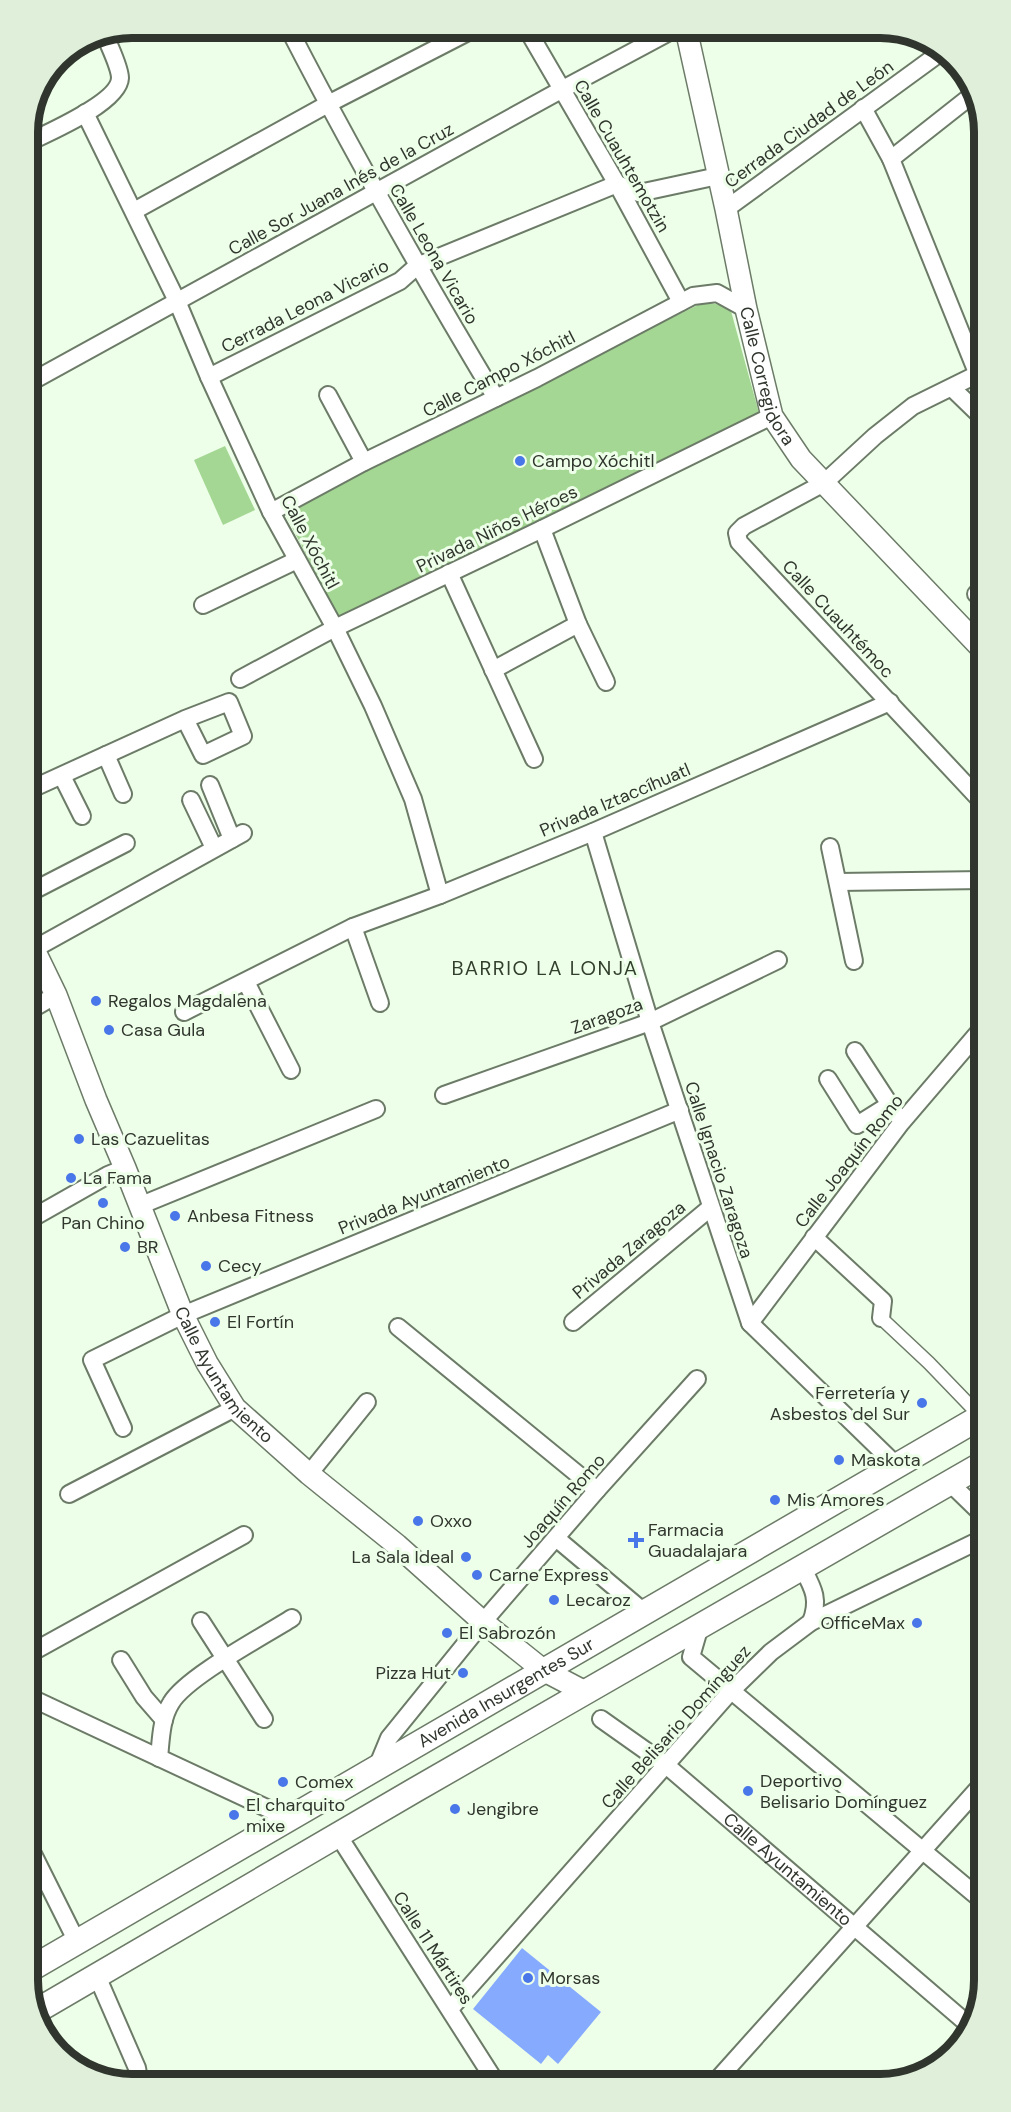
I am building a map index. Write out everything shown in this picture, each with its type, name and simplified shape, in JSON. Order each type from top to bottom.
[{"type":"main road","name":"Avenida Insurgentes Sur","points":[[38,1965],[974,1421]]},
{"type":"main road","points":[[42,2008],[974,1469]]},
{"type":"street","name":"Calle Leona Vicario","points":[[294,38],[417,267],[496,398]]},
{"type":"street","points":[[134,211],[328,104],[456,38]]},
{"type":"street","name":"Calle Cuauhtemotzin","points":[[532,38],[617,184],[681,302]]},
{"type":"street","name":"Calle Sor Juana Inés de la Cruz","points":[[38,378],[658,38]]},
{"type":"street","name":"Calle Corregidora","points":[[688,38],[746,309],[772,416],[801,459],[974,640]]},
{"type":"street","points":[[38,137],[85,113],[112,94],[119,86],[120,76],[107,41]]},
{"type":"street","name":"Cerrada Ciudad de León","points":[[726,209],[936,56]]},
{"type":"street","points":[[891,159],[967,99]]},
{"type":"street","points":[[863,108],[891,159],[974,356]]},
{"type":"street","name":"Calle Xóchitl","points":[[85,113],[177,301],[271,512],[335,628],[373,706],[413,799],[440,896]]},
{"type":"street","points":[[617,184],[639,193],[718,176]]},
{"type":"street","name":"Cerrada Leona Vicario","points":[[209,377],[400,281],[417,267],[617,184]]},
{"type":"street","name":"Calle Campo Xóchitl","points":[[271,512],[364,462],[496,398],[693,296],[717,293],[746,309]]},
{"type":"street","points":[[825,483],[895,419],[913,406],[974,377]]},
{"type":"street","points":[[952,388],[974,409]]},
{"type":"street","points":[[328,395],[364,462]]},
{"type":"street","name":"Privada Niños Héroes","points":[[240,679],[335,628],[772,416]]},
{"type":"street","name":"Calle Cuauhtémoc","points":[[825,483],[744,526],[737,533],[739,542],[974,793]]},
{"type":"street","points":[[542,529],[578,624],[606,682]]},
{"type":"street","points":[[203,605],[297,560]]},
{"type":"street","points":[[449,573],[534,759]]},
{"type":"street","points":[[493,670],[578,624]]},
{"type":"street","name":"Privada Iztaccíhuatl","points":[[184,1012],[353,927],[440,896],[890,702]]},
{"type":"street","points":[[38,787],[185,719]]},
{"type":"street","points":[[106,755],[123,794]]},
{"type":"street","points":[[62,777],[82,816]]},
{"type":"street","points":[[38,938],[237,836],[210,785]]},
{"type":"street","points":[[191,800],[214,848]]},
{"type":"street","name":"Calle Ignacio Zaragoza","points":[[593,831],[650,1022],[750,1323],[897,1466]]},
{"type":"street","points":[[38,888],[126,843]]},
{"type":"street","points":[[830,847],[854,961]]},
{"type":"street","points":[[838,882],[974,880]]},
{"type":"street","points":[[353,927],[380,1003]]},
{"type":"street","name":"Calle Ayuntamiento","points":[[38,958],[56,995],[183,1315],[207,1363],[235,1408],[309,1474],[397,1545],[483,1622],[543,1670],[585,1692]]},
{"type":"street","name":"Zaragoza","points":[[444,1095],[650,1022],[778,960]]},
{"type":"street","points":[[246,982],[291,1070]]},
{"type":"street","points":[[38,1006],[56,995]]},
{"type":"street","name":"Calle Joaquín Romo","points":[[750,1323],[901,1123],[974,1038]]},
{"type":"street","points":[[855,1051],[901,1123]]},
{"type":"street","points":[[828,1079],[857,1125],[890,1105]]},
{"type":"street","points":[[139,1206],[376,1109]]},
{"type":"street","name":"Privada Ayuntamiento","points":[[123,1428],[92,1360],[183,1315],[680,1110]]},
{"type":"street","points":[[38,1215],[108,1175],[125,1168]]},
{"type":"street","name":"Privada Zaragoza","points":[[573,1322],[710,1208]]},
{"type":"street","points":[[814,1237],[883,1301],[882,1318],[974,1407]]},
{"type":"street","points":[[398,1327],[597,1490]]},
{"type":"street","name":"Joaquín Romo","points":[[377,1767],[389,1738],[483,1622],[697,1379]]},
{"type":"street","points":[[309,1474],[367,1402]]},
{"type":"street","points":[[69,1494],[235,1408]]},
{"type":"street","points":[[950,1483],[974,1506]]},
{"type":"street","points":[[38,1649],[244,1535]]},
{"type":"street","points":[[556,1538],[644,1612]]},
{"type":"street","name":"Calle Belisario Domínguez","points":[[450,2009],[731,1691],[771,1652],[811,1622],[974,1543]]},
{"type":"street","points":[[802,1567],[814,1588],[816,1608],[811,1622]]},
{"type":"street","points":[[814,1588],[828,1598],[849,1603]]},
{"type":"street","points":[[159,1758],[164,1720],[170,1704],[181,1690],[225,1659],[292,1618]]},
{"type":"street","points":[[201,1621],[264,1719]]},
{"type":"street","points":[[700,1626],[691,1657],[974,1894]]},
{"type":"street","points":[[121,1660],[144,1697],[164,1720]]},
{"type":"street","points":[[38,1701],[288,1818]]},
{"type":"street","name":"Calle Ayuntamiento","points":[[601,1719],[666,1765],[964,2021]]},
{"type":"street","points":[[723,2074],[974,1793]]},
{"type":"street","name":"Calle 11 Mártires","points":[[338,1835],[491,2074]]},
{"type":"street","points":[[38,1864],[77,1942]]},
{"type":"street","points":[[97,1976],[138,2074]]},
{"type":"green space","name":"Campo Xóchitl","points":[[704,302],[721,305],[731,311],[759,413],[339,618],[283,510]]},
{"type":"green space","points":[[225,446],[255,510],[223,525],[194,460]]},
{"type":"water","name":"Morsas","points":[[522,1948],[601,2012],[558,2064],[548,2055],[541,2064],[473,2009]]},
{"type":"place","name":"Campo Xóchitl","points":[[520,461]]},
{"type":"place","name":"Regalos Magdalena","points":[[96,1001]]},
{"type":"place","name":"Casa Gula","points":[[109,1030]]},
{"type":"place","name":"Las Cazuelitas","points":[[79,1139]]},
{"type":"place","name":"La Fama","points":[[71,1178]]},
{"type":"place","name":"Pan Chino","points":[[103,1203]]},
{"type":"place","name":"Anbesa Fitness","points":[[175,1216]]},
{"type":"place","name":"BR","points":[[125,1247]]},
{"type":"place","name":"Cecy","points":[[206,1266]]},
{"type":"place","name":"El Fortín","points":[[215,1322]]},
{"type":"place","name":"Ferretería y Asbestos del Sur","points":[[922,1403]]},
{"type":"place","name":"Maskota","points":[[839,1460]]},
{"type":"place","name":"Mis Amores","points":[[775,1500]]},
{"type":"place","name":"Oxxo","points":[[418,1521]]},
{"type":"place","name":"Farmacia Guadalajara","points":[[636,1540]]},
{"type":"place","name":"La Sala Ideal","points":[[466,1557]]},
{"type":"place","name":"Carne Express","points":[[477,1575]]},
{"type":"place","name":"Lecaroz","points":[[554,1600]]},
{"type":"place","name":"OfficeMax","points":[[917,1623]]},
{"type":"place","name":"El Sabrozón","points":[[447,1633]]},
{"type":"place","name":"Pizza Hut","points":[[463,1673]]},
{"type":"place","name":"Comex","points":[[283,1782]]},
{"type":"place","name":"Deportivo Belisario Domínguez","points":[[748,1791]]},
{"type":"place","name":"Jengibre","points":[[455,1809]]},
{"type":"place","name":"El charquito mixe","points":[[234,1815]]},
{"type":"place","name":"Morsas","points":[[528,1978]]},
{"type":"district","name":"BARRIO LA LONJA","points":[[545,968]]}]
